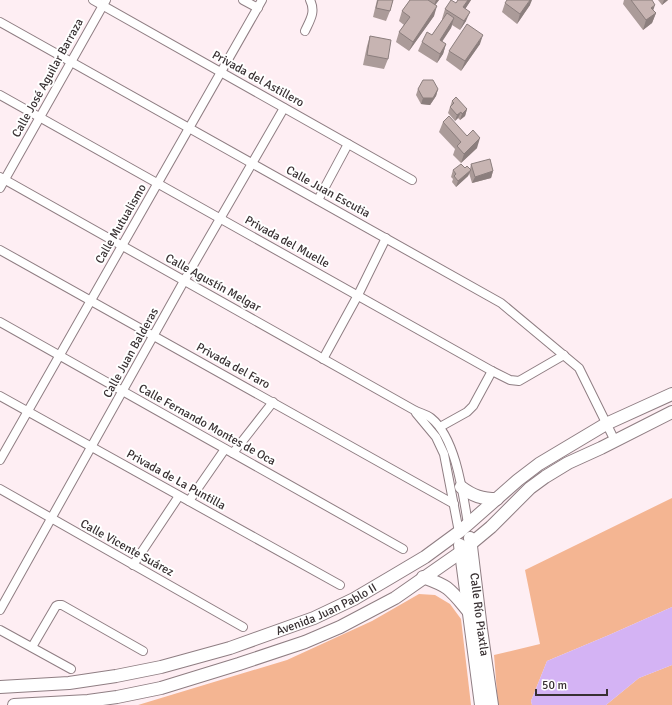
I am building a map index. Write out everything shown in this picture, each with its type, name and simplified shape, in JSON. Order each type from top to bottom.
[{"type":"main road","name":"Avenida Juan Pablo II","points":[[0,687],[69,683],[161,667],[230,648],[314,618],[354,599],[424,556],[464,528],[528,472],[606,424],[672,394]]},
{"type":"main road","name":"Avenida Juan Pablo II","points":[[14,705],[88,701],[161,688],[305,642],[340,627],[396,598],[423,577],[461,552],[491,526],[530,488],[545,477],[568,463],[672,412]]},
{"type":"main road","points":[[461,488],[476,496],[497,499]]},
{"type":"main road","name":"Calle Río Piaxtla","points":[[464,528],[471,543],[492,705]]},
{"type":"main road","name":"Calle Río Piaxtla","points":[[464,528],[461,552],[481,705]]},
{"type":"main road","points":[[423,577],[447,588],[458,598],[470,613]]},
{"type":"main road","points":[[230,648],[239,664]]},
{"type":"street","name":"Privada del Astillero","points":[[93,0],[104,3],[221,72],[412,180]]},
{"type":"street","points":[[243,0],[258,8]]},
{"type":"street","name":"Calle Mutualismo","points":[[0,460],[262,0]]},
{"type":"street","points":[[304,31],[312,14],[313,7],[310,0]]},
{"type":"street","name":"Calle José Aguilar Barraza","points":[[0,188],[2,179],[40,117],[104,3]]},
{"type":"street","name":"Calle Juan Escutia","points":[[0,22],[501,303],[579,368],[606,424]]},
{"type":"street","name":"Privada del Muelle","points":[[0,95],[510,380],[519,381],[564,355]]},
{"type":"street","name":"Calle Juan Balderas","points":[[0,610],[184,281],[284,108]]},
{"type":"street","points":[[318,200],[348,144]]},
{"type":"street","name":"Calle Agustín Melgar","points":[[2,179],[322,359],[414,410],[430,417],[440,427],[451,449],[461,488],[464,528]]},
{"type":"street","points":[[322,359],[358,295],[386,238]]},
{"type":"street","name":"Privada del Faro","points":[[0,250],[454,504]]},
{"type":"street","name":"Calle Fernando Montes de Oca","points":[[0,322],[403,549]]},
{"type":"street","points":[[440,427],[467,412],[473,406],[492,371]]},
{"type":"street","name":"Privada de La Puntilla","points":[[0,396],[340,585]]},
{"type":"street","points":[[233,453],[272,402]]},
{"type":"street","name":"Calle Agustín Melgar","points":[[414,410],[436,437],[444,454],[454,504],[464,528]]},
{"type":"street","points":[[606,424],[614,441]]},
{"type":"street","points":[[189,501],[225,449]]},
{"type":"street","name":"Calle Vicente Suárez","points":[[0,489],[243,627]]},
{"type":"street","points":[[133,565],[180,496]]},
{"type":"street","points":[[32,647],[56,606],[62,605],[143,651]]},
{"type":"street","points":[[0,630],[71,669]]},
{"type":"shaded area","points":[[672,498],[672,607],[547,661],[531,701],[532,705],[498,705],[494,655],[540,644],[525,570]]},
{"type":"shaded area","points":[[419,594],[435,595],[450,604],[461,619],[471,705],[138,705],[287,660],[372,621]]},
{"type":"shaded area","points":[[672,607],[672,665],[639,678],[606,705],[532,705],[531,701],[547,661]]},
{"type":"shaded area","points":[[672,665],[672,705],[606,705],[639,678]]},
{"type":"building","points":[[378,0],[393,0],[390,11],[376,8]]},
{"type":"building","points":[[410,0],[428,0],[437,6],[413,42],[399,32],[410,17],[402,11]]},
{"type":"building","points":[[451,0],[456,3],[458,0],[468,0],[463,7],[470,12],[464,21],[445,9]]},
{"type":"building","points":[[507,0],[530,0],[520,14],[505,3]]},
{"type":"building","points":[[631,0],[652,0],[655,5],[651,8],[656,13],[646,20]]},
{"type":"building","points":[[447,13],[454,18],[440,40],[446,44],[440,54],[422,42],[427,32],[432,35]]},
{"type":"building","points":[[467,24],[483,35],[465,61],[449,51]]},
{"type":"building","points":[[370,36],[391,40],[388,59],[367,55]]},
{"type":"building","points":[[423,80],[433,80],[438,89],[433,98],[423,98],[418,89]]},
{"type":"building","points":[[456,97],[467,109],[462,114],[461,112],[457,115],[450,107],[454,103],[452,101]]},
{"type":"building","points":[[449,116],[467,136],[473,130],[480,138],[464,154],[457,146],[461,142],[443,122]]},
{"type":"building","points":[[490,159],[493,171],[475,177],[471,164]]},
{"type":"building","points":[[461,164],[465,168],[467,166],[471,170],[458,181],[454,176],[456,174],[453,170]]}]
